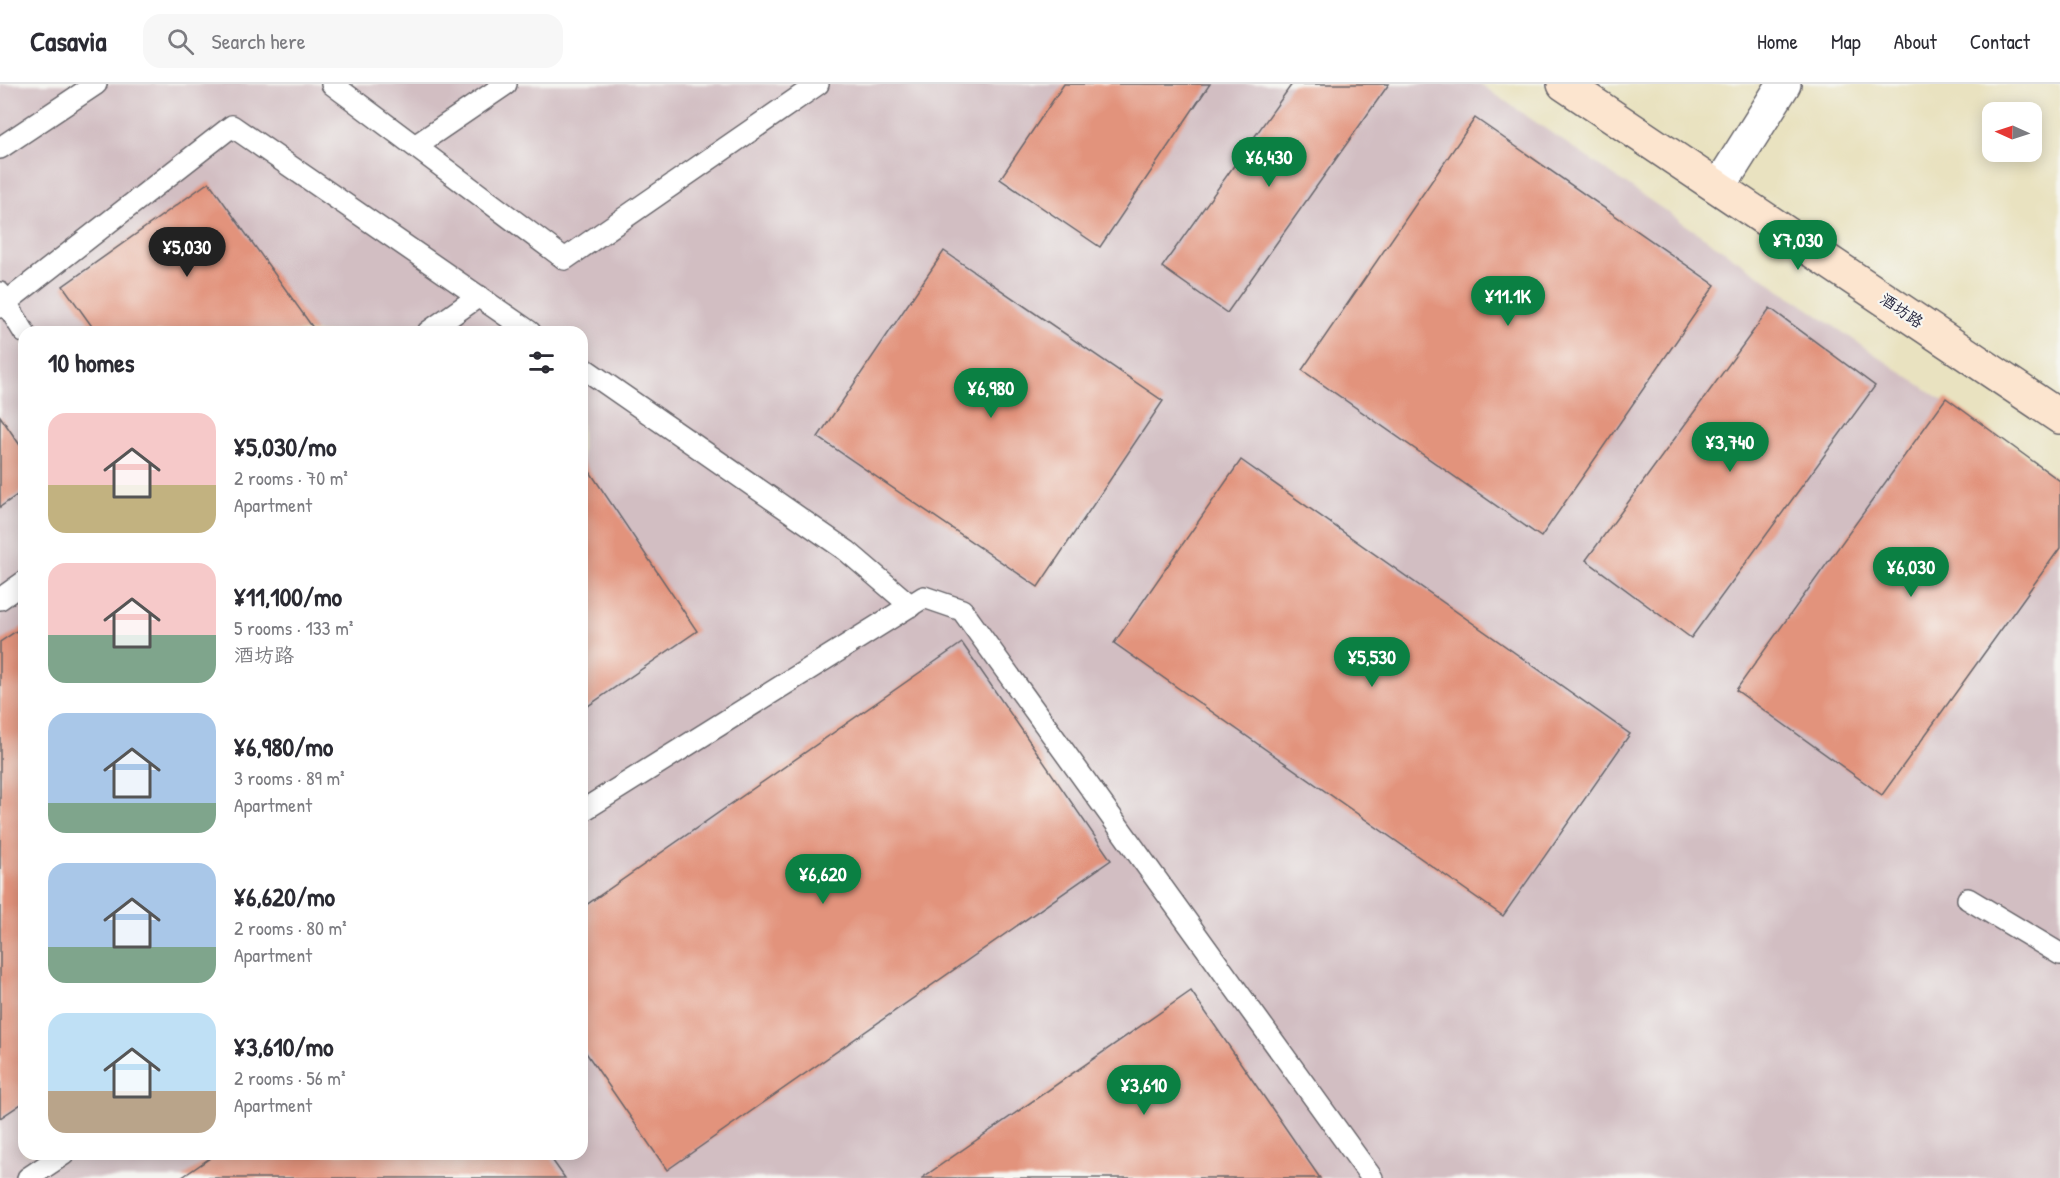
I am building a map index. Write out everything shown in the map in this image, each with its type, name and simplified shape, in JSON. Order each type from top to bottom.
[{"type":"street","name":"酒坊路","points":[[1564,84],[2060,417]]},
{"type":"street","points":[[1719,187],[1784,84]]},
{"type":"lane","points":[[0,148],[96,84]]},
{"type":"lane","points":[[332,84],[565,259],[818,84]]},
{"type":"lane","points":[[415,146],[506,84]]},
{"type":"lane","points":[[20,326],[2,301],[232,126],[522,326]]},
{"type":"lane","points":[[436,326],[479,296]]},
{"type":"lane","points":[[588,371],[847,550],[910,606]]},
{"type":"lane","points":[[0,598],[18,586]]},
{"type":"lane","points":[[588,807],[924,597],[962,610],[1372,1178]]},
{"type":"lane","points":[[1968,899],[2060,954]]},
{"type":"lane","points":[[28,1178],[55,1160]]},
{"type":"shaded area","points":[[0,84],[1480,84],[2060,481],[2060,1178],[0,1178]]},
{"type":"building","points":[[1064,84],[1210,84],[1100,247],[1000,179]]},
{"type":"building","points":[[1292,84],[1389,84],[1227,313],[1162,267]]},
{"type":"building","points":[[1475,118],[1715,285],[1541,537],[1302,370]]},
{"type":"building","points":[[209,182],[312,326],[92,326],[63,286]]},
{"type":"building","points":[[944,251],[1163,401],[1038,587],[818,437]]},
{"type":"building","points":[[1770,308],[1875,386],[1691,638],[1586,560]]},
{"type":"building","points":[[1946,398],[2060,481],[2060,548],[1882,795],[1736,690]]},
{"type":"building","points":[[0,416],[18,442],[18,494],[0,507]]},
{"type":"building","points":[[1241,460],[1630,734],[1503,916],[1114,643]]},
{"type":"building","points":[[588,469],[697,631],[588,706]]},
{"type":"building","points":[[18,630],[18,1106],[0,1118],[0,642]]},
{"type":"building","points":[[962,643],[1111,860],[667,1170],[588,1056],[588,904]]},
{"type":"building","points":[[1191,991],[1320,1178],[922,1178]]},
{"type":"building","points":[[207,1160],[552,1160],[565,1178],[181,1178]]}]
